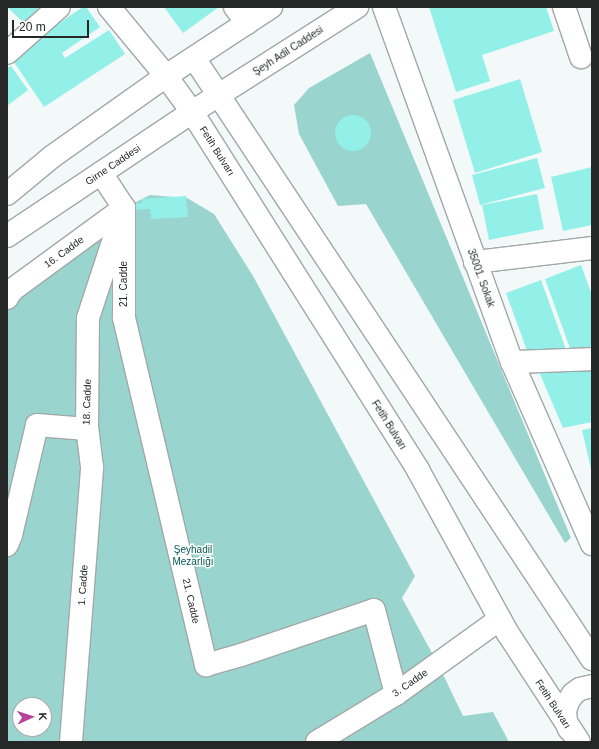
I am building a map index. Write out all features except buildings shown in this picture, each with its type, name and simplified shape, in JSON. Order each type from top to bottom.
[{"type":"main road","points":[[7,53],[59,7]]},
{"type":"main road","name":"Fetih Bulvarı","points":[[109,7],[166,76],[192,112],[418,470],[500,619],[577,738]]},
{"type":"main road","points":[[7,194],[54,156],[166,76],[194,58],[241,15],[271,7]]},
{"type":"main road","name":"Şeyh Adil Caddesi","points":[[219,95],[357,7]]},
{"type":"main road","name":"35001. Sokak","points":[[384,7],[512,362],[589,531]]},
{"type":"main road","points":[[564,7],[581,57]]},
{"type":"main road","points":[[194,58],[592,659]]},
{"type":"main road","name":"Girne Caddesi","points":[[7,236],[219,95]]},
{"type":"main road","points":[[101,173],[124,208]]},
{"type":"main road","name":"16. Cadde","points":[[7,298],[12,290],[124,208]]},
{"type":"main road","name":"18. Cadde","points":[[7,545],[11,534],[37,425],[87,429],[88,318],[124,208]]},
{"type":"main road","name":"21. Cadde","points":[[124,208],[124,318],[206,665],[242,655],[374,610],[396,694]]},
{"type":"main road","points":[[475,262],[592,248]]},
{"type":"main road","points":[[512,362],[592,359]]},
{"type":"main road","name":"1. Cadde","points":[[71,742],[92,467],[87,429]]},
{"type":"main road","name":"3. Cadde","points":[[317,742],[396,694],[500,619]]},
{"type":"main road","points":[[577,738],[565,716],[568,702],[573,694],[580,689],[592,686]]},
{"type":"green space","points":[[370,53],[571,538],[565,543],[366,204],[338,206],[299,134],[294,105],[309,88]]},
{"type":"green space","name":"Şeyhadil Mezarlığı","points":[[150,195],[187,198],[214,214],[253,276],[415,576],[402,598],[438,664],[463,716],[493,712],[509,742],[7,742],[7,281],[86,221],[124,208]]}]
